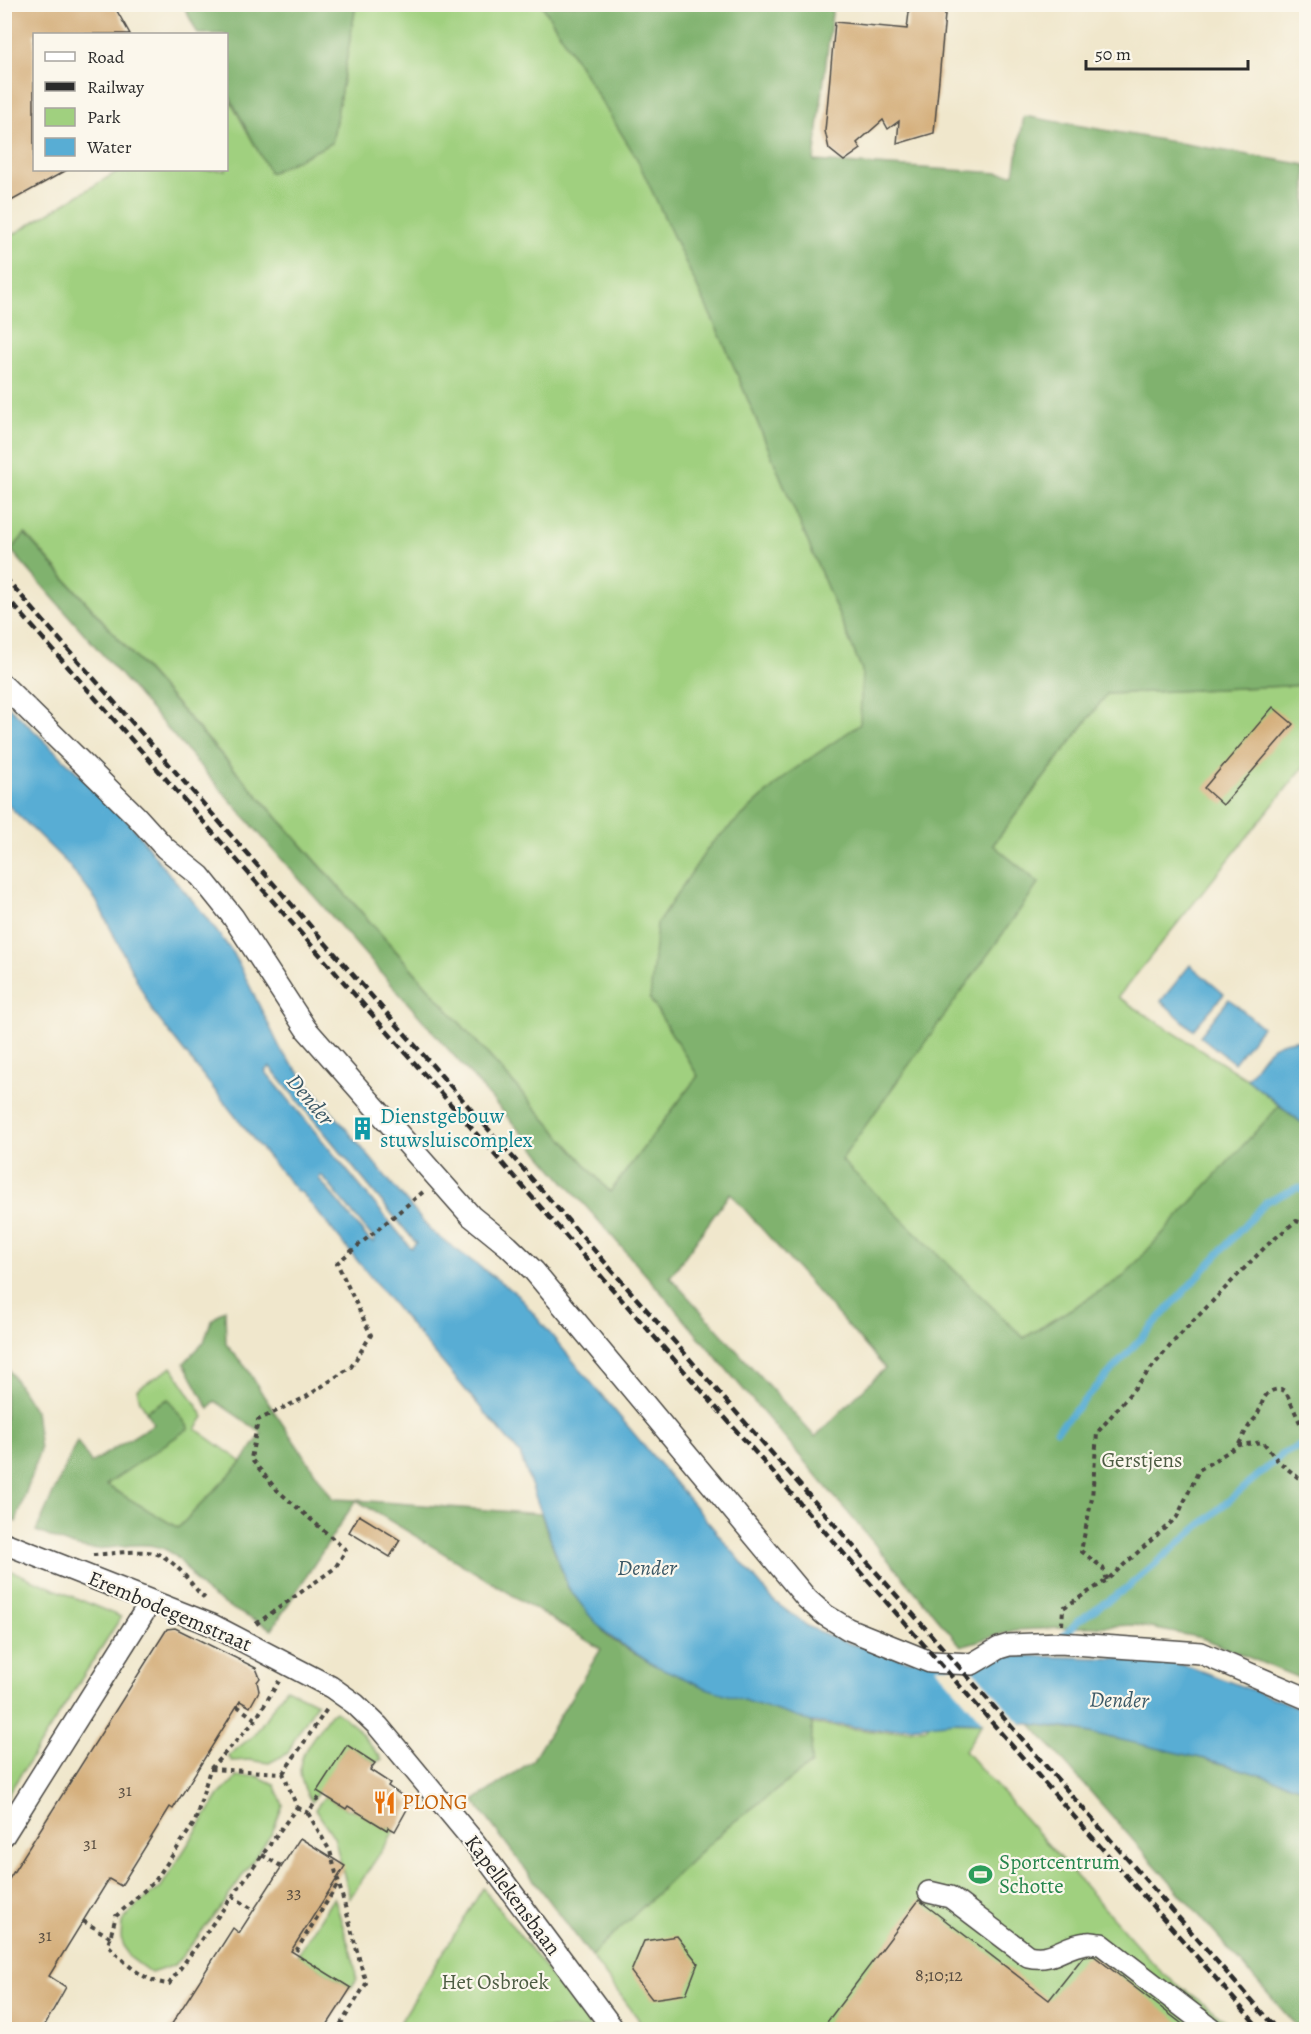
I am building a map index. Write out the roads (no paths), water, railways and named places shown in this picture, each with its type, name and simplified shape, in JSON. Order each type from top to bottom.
[{"type":"street","points":[[4,686],[136,816],[165,848],[200,876],[233,917],[306,1029],[471,1216],[534,1271],[807,1599],[825,1615],[848,1629],[930,1662],[972,1664],[989,1653],[1009,1645],[1060,1643],[1201,1653],[1306,1698]]},
{"type":"street","name":"Erembodegemstraat","points":[[4,1543],[212,1625],[335,1690]]},
{"type":"street","points":[[4,1835],[151,1601]]},
{"type":"street","name":"Kapellekensbaan","points":[[335,1690],[378,1725],[475,1843],[614,2030]]},
{"type":"street","points":[[929,1892],[950,1897],[1028,1956],[1040,1959],[1088,1942],[1101,1944],[1214,2030]]},
{"type":"water","name":"Dender","points":[[4,702],[131,824],[160,863],[198,907],[234,954],[282,1052],[431,1231],[517,1294],[775,1602],[809,1627],[842,1641],[906,1660],[998,1655],[1161,1660],[1190,1667],[1306,1710],[1306,1789],[1214,1761],[1073,1729],[1031,1724],[955,1722],[880,1730],[812,1722],[706,1688],[652,1664],[609,1636],[568,1587],[520,1454],[301,1192],[298,1192],[258,1145],[153,1012],[96,900],[67,863],[5,802]],"holes":[[[270,1067],[416,1243],[411,1248],[265,1071]],[[320,1175],[374,1239],[374,1242],[370,1241],[319,1179]]]},
{"type":"water","points":[[1190,965],[1224,994],[1193,1030],[1161,1001]]},
{"type":"water","points":[[1229,999],[1262,1027],[1234,1063],[1200,1036]]},
{"type":"water","points":[[1306,1035],[1306,1126],[1247,1079],[1264,1055],[1276,1045],[1305,1039]]},
{"type":"waterway","points":[[1057,1430],[1266,1202],[1299,1187],[1306,1192]]},
{"type":"waterway","points":[[1063,1637],[1078,1621],[1128,1587],[1283,1454],[1306,1443]]},
{"type":"railway","points":[[4,576],[1277,2030]]},
{"type":"railway","points":[[4,594],[1261,2030]]},
{"type":"place","name":"Dienstgebouw stuwsluiscomplex","points":[[362,1128]]},
{"type":"place","name":"PLONG","points":[[384,1802]]},
{"type":"place","name":"Sportcentrum Schotte","points":[[981,1874]]},
{"type":"park label","name":"Gerstjens","points":[[1142,1460]]},
{"type":"park label","name":"Het Osbroek","points":[[495,1982]]}]
